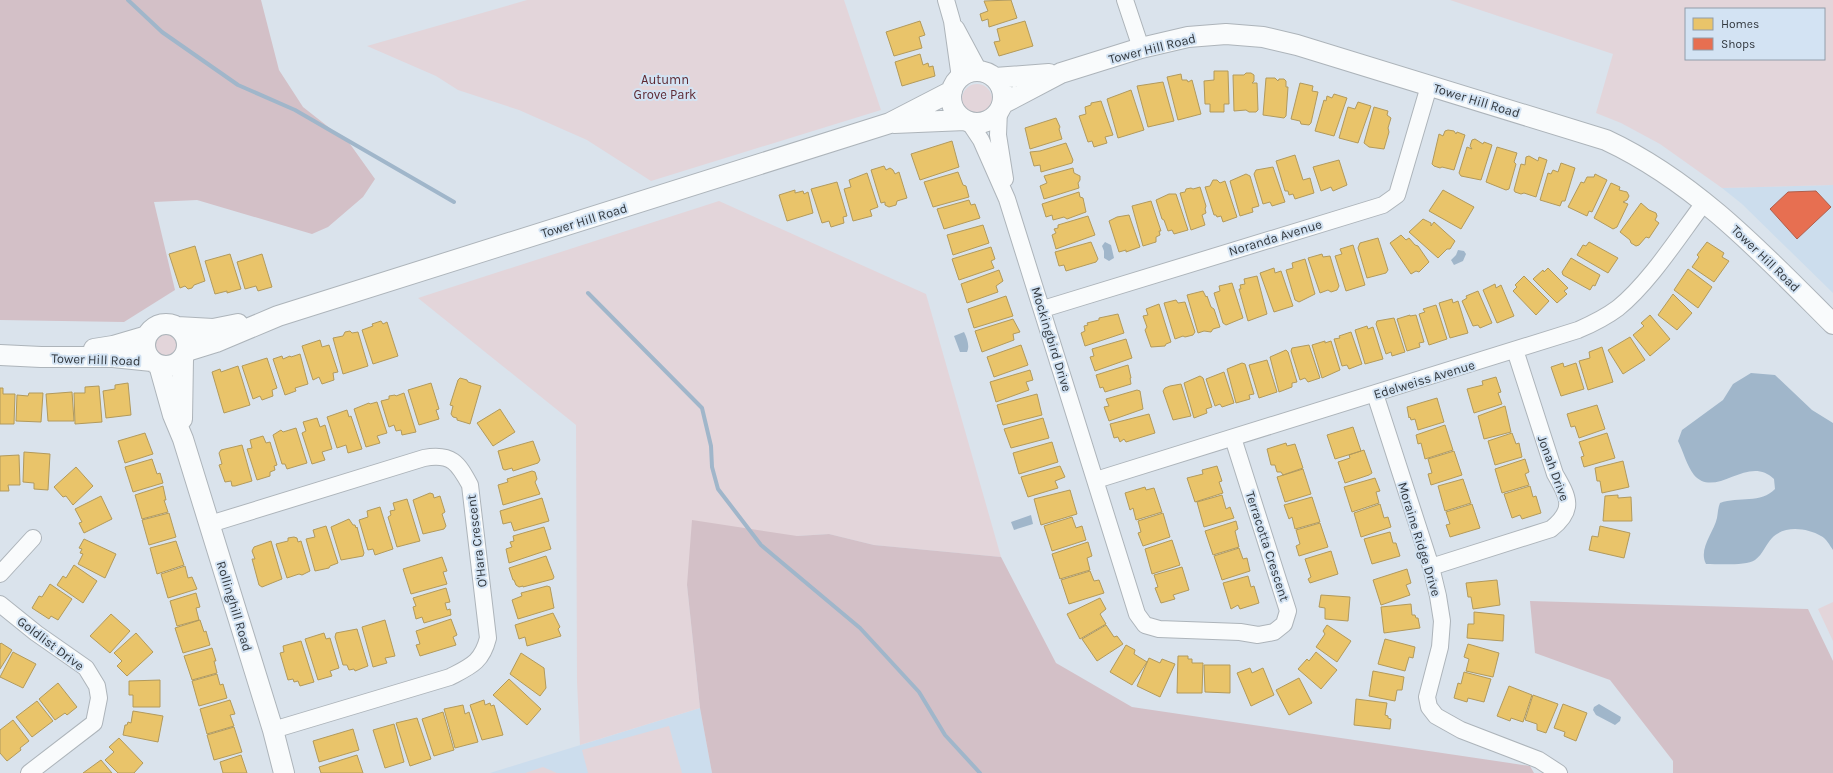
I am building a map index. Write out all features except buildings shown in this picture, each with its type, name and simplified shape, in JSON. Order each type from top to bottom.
[{"type":"street","points":[[946,0],[952,21],[956,84],[951,99],[953,108],[967,121],[978,123],[986,121],[994,117],[1001,107],[1003,93],[987,74],[952,21]]},
{"type":"street","points":[[1125,0],[1141,48]]},
{"type":"street","name":"Tower Hill Road","points":[[1001,107],[1061,73],[1141,48],[1188,37],[1226,34],[1263,37],[1297,45],[1606,140],[1652,164],[1746,237],[1833,324]]},
{"type":"street","name":"Tower Hill Road","points":[[987,74],[1061,73]]},
{"type":"street","points":[[956,84],[965,74],[987,74]]},
{"type":"street","name":"Tower Hill Road","points":[[185,355],[278,316],[890,123],[928,102],[956,84]]},
{"type":"street","name":"Noranda Avenue","points":[[1043,309],[1387,202],[1397,195],[1429,86]]},
{"type":"street","name":"Mockingbird Drive","points":[[1001,107],[998,135],[1007,199]]},
{"type":"street","name":"Tower Hill Road","points":[[890,123],[967,121]]},
{"type":"street","name":"Mockingbird Drive","points":[[967,121],[981,140],[1007,199],[1096,480]]},
{"type":"street","name":"Edelweiss Avenue","points":[[1096,480],[1578,330],[1601,319],[1617,308],[1645,281],[1704,203]]},
{"type":"street","name":"Tower Hill Road","points":[[178,327],[213,329],[278,316]]},
{"type":"street","points":[[171,324],[178,327],[186,338],[185,355],[173,365],[155,363],[146,350],[147,336],[157,326],[171,324]]},
{"type":"street","name":"Tower Hill Road","points":[[41,357],[113,346],[147,336]]},
{"type":"street","name":"Jonah Drive","points":[[1431,567],[1551,529],[1562,520],[1568,508],[1566,492],[1555,474],[1515,350]]},
{"type":"street","name":"Tower Hill Road","points":[[0,355],[41,357],[113,357],[155,363]]},
{"type":"street","name":"Rollinghill Road","points":[[183,439],[181,385],[185,355]]},
{"type":"street","name":"Rollinghill Road","points":[[155,363],[183,439],[210,524],[273,730],[284,773]]},
{"type":"street","name":"Moraine Ridge Drive","points":[[1375,394],[1431,567],[1438,596],[1442,621],[1440,647],[1427,697],[1429,707],[1436,716],[1461,730],[1539,760],[1559,773]]},
{"type":"street","name":"Terracotta Crescent","points":[[1096,480],[1137,614],[1145,625],[1159,629],[1240,632],[1258,635],[1274,632],[1284,624],[1288,611],[1233,438]]},
{"type":"street","name":"O'Hara Crescent","points":[[210,524],[432,456],[440,455],[451,460],[461,469],[470,485],[488,638],[485,652],[473,665],[450,677],[273,730]]},
{"type":"street","points":[[0,574],[33,538]]},
{"type":"street","name":"Goldlist Drive","points":[[0,604],[36,633],[86,668],[97,686],[99,698],[94,723],[29,773]]},
{"type":"shaded area","points":[[0,0],[261,0],[279,70],[303,107],[350,144],[375,179],[363,197],[328,227],[312,234],[197,200],[154,202],[175,290],[124,322],[0,320]]},
{"type":"shaded area","points":[[1833,185],[1833,293],[1742,204],[1722,188]]},
{"type":"shaded area","points":[[1105,242],[1111,245],[1114,258],[1109,261],[1104,258],[1102,246]]},
{"type":"shaded area","points":[[1458,250],[1464,251],[1466,254],[1463,261],[1454,265],[1451,260],[1456,255]]},
{"type":"shaded area","points":[[964,332],[968,342],[968,350],[967,352],[960,352],[954,336]]},
{"type":"shaded area","points":[[1751,373],[1775,375],[1812,410],[1833,423],[1833,550],[1825,538],[1809,531],[1796,529],[1783,531],[1777,534],[1772,538],[1760,555],[1751,562],[1706,564],[1704,558],[1705,547],[1717,518],[1720,503],[1763,497],[1775,489],[1774,479],[1764,472],[1754,471],[1712,483],[1703,481],[1694,475],[1687,463],[1678,441],[1682,430],[1723,400],[1733,384]]},
{"type":"shaded area","points":[[1031,515],[1033,524],[1014,530],[1011,522]]},
{"type":"shaded area","points":[[692,520],[797,536],[829,534],[874,545],[1001,557],[1056,663],[1132,707],[1530,766],[1534,773],[712,773],[700,708],[687,585]]},
{"type":"shaded area","points":[[1530,601],[1808,609],[1833,661],[1833,773],[1673,773],[1673,761],[1610,680],[1535,653]]},
{"type":"shaded area","points":[[1599,704],[1621,717],[1620,721],[1615,725],[1596,715],[1593,710],[1594,707]]},
{"type":"shaded area","points":[[700,708],[712,773],[490,773]]},
{"type":"green space","name":"Autumn Grove Park","points":[[527,0],[844,0],[881,110],[651,181],[587,140],[519,110],[458,90],[436,76],[367,46]]},
{"type":"green space","points":[[1450,0],[1833,0],[1833,185],[1722,188],[1660,144],[1621,123],[1596,113],[1613,54]]},
{"type":"green space","points":[[977,84],[988,88],[992,99],[988,110],[977,114],[966,110],[962,99],[966,88]]},
{"type":"green space","points":[[719,201],[926,294],[1001,557],[874,545],[829,534],[797,536],[687,585],[700,708],[580,745],[577,682],[576,425],[418,298]]},
{"type":"green space","points":[[164,329],[174,333],[178,343],[174,353],[164,357],[154,353],[150,343],[154,333]]},
{"type":"green space","points":[[1833,602],[1833,641],[1818,609]]},
{"type":"green space","points":[[669,726],[682,773],[588,773],[582,750]]},
{"type":"green space","points":[[543,767],[557,773],[525,773]]},
{"type":"waterway","points":[[128,0],[162,32],[238,85],[295,110],[454,202]]},
{"type":"waterway","points":[[588,293],[702,408],[711,446],[712,467],[718,489],[761,545],[860,628],[919,692],[945,735],[980,773]]}]
